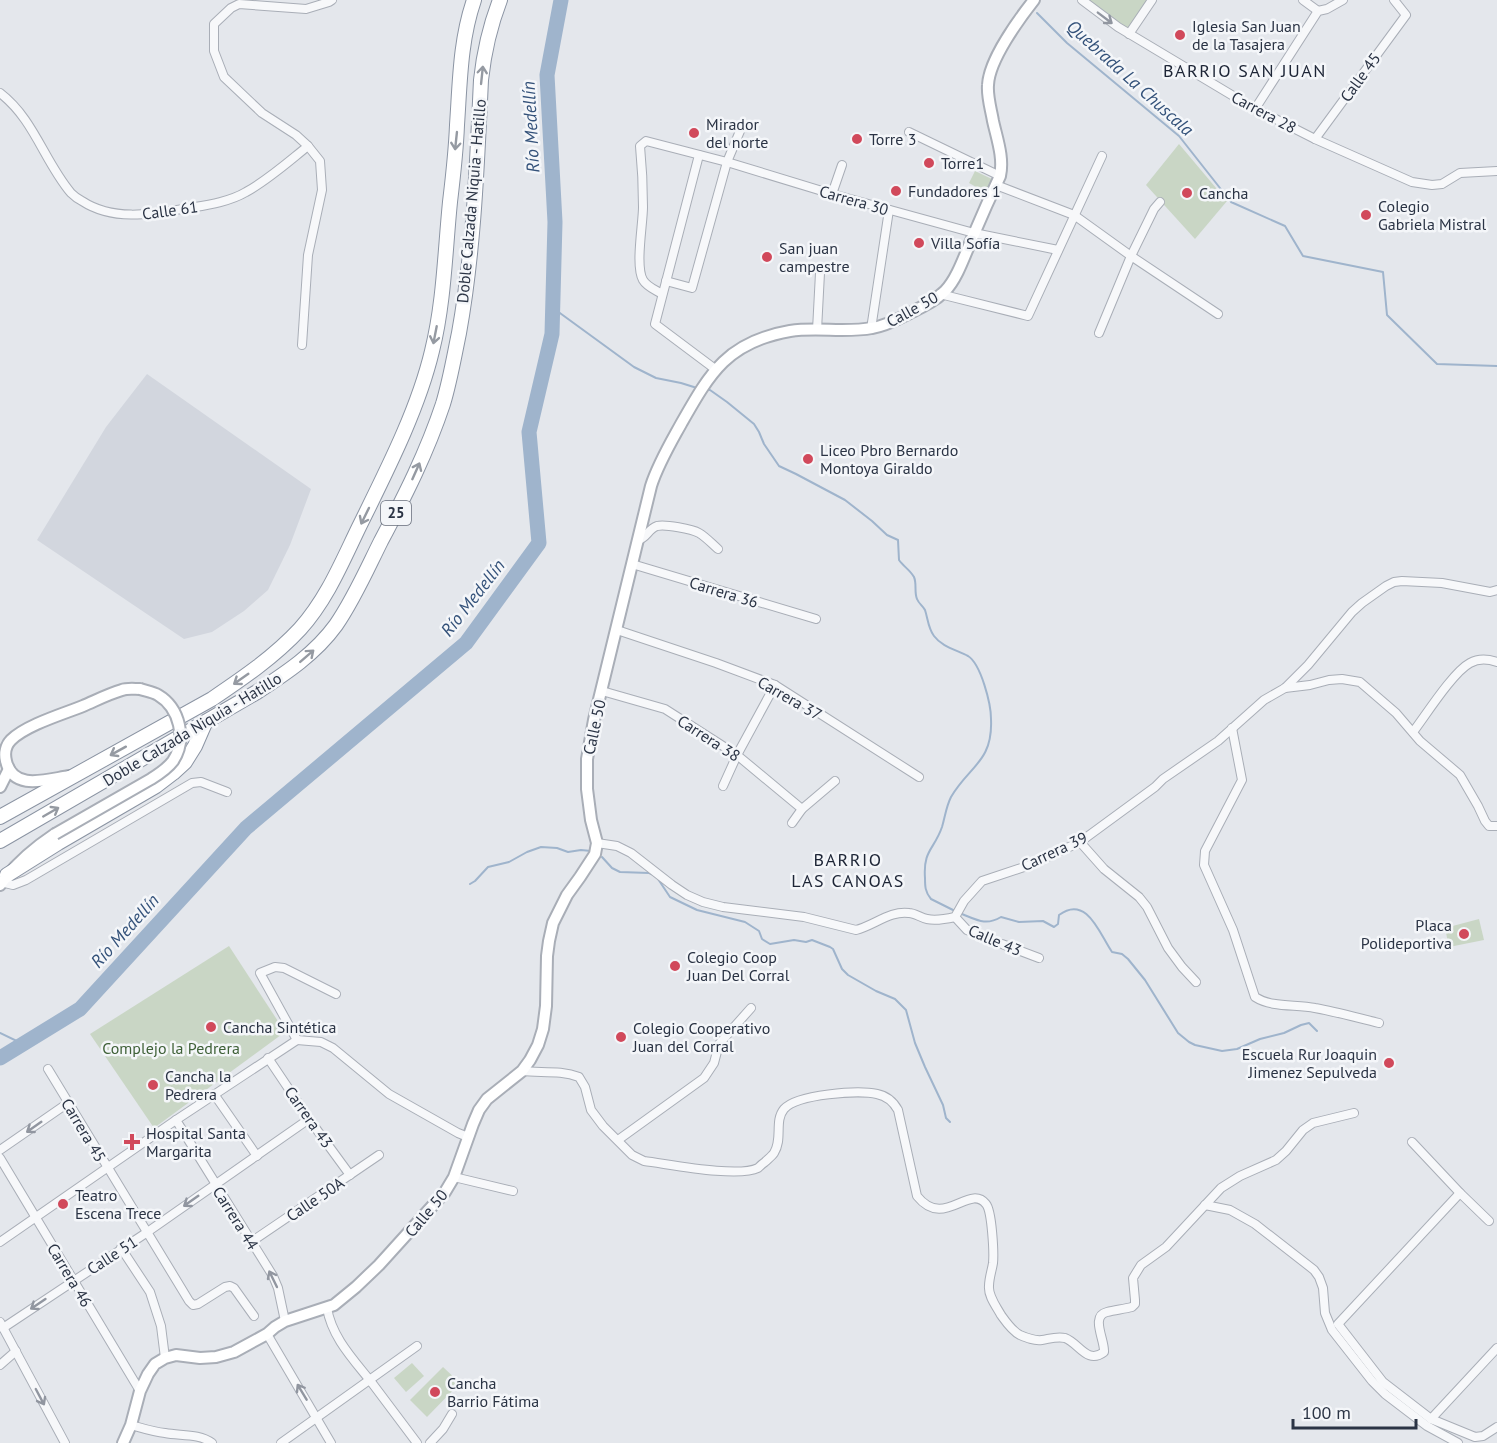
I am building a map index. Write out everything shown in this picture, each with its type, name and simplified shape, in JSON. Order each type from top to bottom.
[{"type":"highway","name":"Doble Calzada Niquia - Hatillo","points":[[0,817],[212,699],[244,677],[273,655],[301,627],[328,591],[384,477],[421,388],[432,352],[441,295],[457,129],[462,47],[474,0]]},
{"type":"highway","name":"Doble Calzada Niquia - Hatillo","points":[[0,841],[205,723],[290,671],[316,648],[336,624],[392,521],[426,449],[446,393],[464,306],[484,53],[500,0]]},
{"type":"highway","points":[[3,881],[49,848],[156,786],[173,773],[185,762],[205,723]]},
{"type":"street","points":[[302,345],[309,255],[322,190],[320,160],[296,135],[262,112],[224,77],[214,51],[214,24],[231,8],[239,4],[306,9],[332,0]]},
{"type":"street","name":"Calle 50","points":[[165,1358],[176,1355],[216,1358],[234,1352],[285,1321],[334,1305],[379,1265],[445,1192],[454,1177],[479,1110],[487,1099],[522,1071],[531,1060],[543,1029],[547,989],[547,956],[554,923],[567,895],[595,854],[597,843],[591,820],[586,759],[651,486],[659,464],[698,393],[715,369],[728,357],[750,343],[792,331],[871,329],[911,312],[946,290],[953,280],[1002,169],[989,101],[987,84],[990,72],[1000,50],[1034,0]]},
{"type":"street","name":"Carrera 28","points":[[1082,0],[1129,34],[1255,108],[1315,139],[1412,182],[1442,184],[1460,173],[1497,171]]},
{"type":"street","points":[[1129,34],[1152,0]]},
{"type":"street","points":[[1303,0],[1318,11]]},
{"type":"street","points":[[1255,108],[1318,11],[1343,0]]},
{"type":"street","name":"Calle 45","points":[[1315,139],[1406,15],[1395,0]]},
{"type":"street","name":"Calle 61","points":[[0,93],[26,119],[55,171],[73,195],[92,208],[114,214],[146,216],[200,207],[244,194],[308,146]]},
{"type":"street","points":[[666,281],[692,288],[727,162],[740,131]]},
{"type":"street","points":[[909,132],[998,180],[1074,215],[1218,314]]},
{"type":"street","name":"Carrera 30","points":[[662,294],[643,280],[640,265],[643,170],[639,146],[646,141],[974,233],[1058,250]]},
{"type":"street","points":[[699,155],[655,324],[715,369]]},
{"type":"street","points":[[940,294],[1028,316],[1102,156]]},
{"type":"street","points":[[832,194],[842,165]]},
{"type":"street","points":[[1099,333],[1131,256],[1154,209],[1160,202]]},
{"type":"street","points":[[871,329],[889,210]]},
{"type":"street","points":[[817,330],[820,273]]},
{"type":"street","points":[[638,540],[656,526],[667,525],[699,533],[718,549]]},
{"type":"street","name":"Carrera 36","points":[[632,564],[816,619]]},
{"type":"street","name":"Carrera 39","points":[[955,916],[964,901],[982,881],[1030,865],[1080,842],[1155,787],[1162,779],[1218,741],[1264,700],[1285,688],[1308,665],[1352,612],[1394,582],[1442,583],[1490,592],[1497,590]]},
{"type":"street","name":"Carrera 37","points":[[616,630],[776,685],[919,777]]},
{"type":"street","points":[[1413,732],[1457,674],[1470,663],[1485,659],[1497,662]]},
{"type":"street","points":[[1285,688],[1329,680],[1342,679],[1360,682],[1396,713],[1420,741],[1460,775],[1485,821],[1489,826],[1497,826]]},
{"type":"street","points":[[723,786],[737,755],[776,685]]},
{"type":"street","points":[[76,774],[31,782],[24,781],[9,769],[5,756],[6,748],[19,733],[124,689],[140,689],[158,695],[175,713],[180,729],[180,739],[174,760],[165,770],[55,834],[30,852],[3,881],[13,885],[26,880],[192,783],[201,782],[227,792]]},
{"type":"street","name":"Carrera 38","points":[[602,691],[665,709],[737,755],[802,809]]},
{"type":"street","points":[[1233,728],[1242,780],[1205,851],[1204,865],[1233,930],[1255,997],[1272,1003],[1313,1008],[1379,1023]]},
{"type":"street","points":[[0,786],[9,769]]},
{"type":"street","points":[[792,823],[802,809],[835,781]]},
{"type":"street","points":[[1080,842],[1104,869],[1139,897],[1182,968],[1196,982]]},
{"type":"street","points":[[597,843],[617,846],[631,853],[687,895],[723,907],[804,917],[856,930],[898,914],[910,912],[927,919],[942,920],[955,916]]},
{"type":"street","name":"Calle 43","points":[[955,916],[967,930],[1039,958]]},
{"type":"street","points":[[297,1040],[261,973],[275,966],[284,968],[336,994]]},
{"type":"street","points":[[618,1140],[704,1078],[714,1063],[719,1044],[751,1008]]},
{"type":"street","points":[[0,1242],[214,1094],[297,1040],[321,1042],[333,1048],[390,1094],[468,1137]]},
{"type":"street","name":"Carrera 43","points":[[268,1058],[350,1175]]},
{"type":"street","name":"Carrera 45","points":[[48,1069],[189,1301],[193,1305],[198,1304],[230,1286],[234,1288],[254,1316]]},
{"type":"street","points":[[522,1071],[562,1072],[579,1077],[585,1087],[591,1110],[603,1126],[632,1155],[644,1161],[734,1173],[757,1168],[773,1155],[777,1148],[782,1112],[798,1100],[839,1094],[867,1093],[888,1098],[898,1110],[917,1196],[923,1203],[932,1208],[941,1209],[969,1198],[975,1198],[987,1205],[990,1214],[993,1261],[988,1286],[993,1301],[1006,1322],[1017,1334],[1033,1340],[1066,1338],[1093,1357],[1104,1352],[1099,1327],[1103,1314],[1132,1307],[1135,1304],[1133,1278],[1141,1265],[1166,1247],[1221,1188],[1240,1176],[1276,1160],[1303,1130],[1313,1123],[1354,1113]]},
{"type":"street","points":[[214,1094],[257,1156]]},
{"type":"street","points":[[0,1150],[68,1103]]},
{"type":"street","name":"Calle 51","points":[[2,1325],[146,1233],[309,1119]]},
{"type":"street","name":"Carrera 44","points":[[176,1120],[273,1276],[285,1321]]},
{"type":"street","points":[[1412,1142],[1489,1221]]},
{"type":"street","name":"Calle 50A","points":[[252,1242],[379,1155]]},
{"type":"street","name":"Carrera 46","points":[[0,1158],[140,1391]]},
{"type":"street","points":[[454,1177],[513,1191]]},
{"type":"street","points":[[1335,1327],[1460,1193]]},
{"type":"street","points":[[1205,1205],[1230,1210],[1255,1224],[1314,1270],[1323,1288],[1326,1313],[1372,1381],[1385,1394],[1427,1426],[1458,1443]]},
{"type":"street","points":[[121,1248],[150,1292],[161,1326],[165,1358],[155,1364],[148,1374],[123,1443]]},
{"type":"street","points":[[327,1308],[333,1331],[348,1354],[417,1443]]},
{"type":"street","points":[[2,1325],[65,1443]]},
{"type":"street","points":[[1335,1327],[1383,1382],[1431,1419],[1475,1437],[1483,1436],[1497,1427]]},
{"type":"street","points":[[267,1334],[331,1443]]},
{"type":"street","points":[[281,1443],[417,1346]]},
{"type":"street","points":[[1431,1419],[1497,1348]]},
{"type":"street","points":[[0,1365],[16,1351]]},
{"type":"street","points":[[430,1443],[443,1429],[452,1414]]},
{"type":"street","points":[[131,1425],[157,1432],[198,1436],[212,1443]]},
{"type":"shaded area","points":[[147,374],[311,489],[290,545],[268,590],[244,611],[212,632],[184,639],[37,540],[106,427]]},
{"type":"green space","points":[[1080,0],[1152,0],[1129,34]]},
{"type":"green space","name":"Cancha","points":[[1179,144],[1227,201],[1195,239],[1146,185]]},
{"type":"green space","points":[[975,171],[994,180],[987,193],[969,183]]},
{"type":"green space","name":"Placa Polideportiva","points":[[1479,919],[1484,940],[1449,947],[1445,928]]},
{"type":"green space","name":"Complejo la Pedrera","points":[[229,946],[285,1032],[154,1128],[90,1034]]},
{"type":"green space","points":[[412,1363],[424,1376],[406,1392],[394,1378]]},
{"type":"green space","name":"Cancha Barrio Fátima","points":[[443,1367],[460,1383],[427,1417],[410,1400]]},
{"type":"waterway","name":"Río Medellín","points":[[0,1058],[80,1009],[246,828],[466,643],[539,543],[529,432],[552,334],[555,222],[547,75],[561,0]]},
{"type":"waterway","name":"Quebrada La Chuscala","points":[[1037,13],[1067,43],[1179,136],[1231,202],[1285,226],[1303,256],[1383,272],[1387,315],[1437,364],[1497,366]]},
{"type":"waterway","points":[[553,308],[634,367],[656,378],[697,388]]},
{"type":"waterway","points":[[706,390],[710,390],[727,402],[754,424],[779,466],[845,500],[887,535],[898,540],[899,560],[914,577],[916,596],[925,610],[932,633],[941,643],[968,656],[977,667],[991,712],[991,733],[988,745],[984,754],[951,797],[939,835],[927,856],[925,869],[925,886],[931,899],[955,911]]},
{"type":"waterway","name":"BARRIO LAS CANOAS","points":[[470,884],[488,867],[509,862],[541,847],[557,848],[568,852],[591,851]]},
{"type":"waterway","name":"BARRIO LAS CANOAS","points":[[602,857],[612,868],[620,872],[654,875]]},
{"type":"waterway","name":"BARRIO LAS CANOAS","points":[[658,879],[670,897],[697,910],[745,922],[759,931],[762,939],[770,944],[812,940],[830,947],[842,969],[848,975],[895,999],[906,1010],[915,1043],[943,1105],[946,1118],[950,1122]]},
{"type":"waterway","points":[[962,914],[986,922],[1001,917],[1019,922],[1043,921],[1054,927],[1058,924],[1059,915],[1069,910],[1085,913],[1092,919],[1112,952],[1122,954],[1128,959],[1145,980],[1178,1033],[1195,1045],[1222,1051],[1237,1049],[1309,1023],[1317,1031]]},
{"type":"waterway","points":[[0,1033],[23,1044]]},
{"type":"place","name":"Iglesia San Juan de la Tasajera","points":[[1180,35]]},
{"type":"place","name":"Mirador del norte","points":[[694,133]]},
{"type":"place","name":"Torre 3","points":[[857,139]]},
{"type":"place","name":"Torre1","points":[[929,163]]},
{"type":"place","name":"Fundadores 1","points":[[896,191]]},
{"type":"place","name":"Cancha","points":[[1187,193]]},
{"type":"place","name":"Colegio Gabriela Mistral","points":[[1366,215]]},
{"type":"place","name":"Villa Sofía","points":[[919,243]]},
{"type":"place","name":"San juan campestre","points":[[767,257]]},
{"type":"place","name":"Liceo Pbro Bernardo Montoya Giraldo","points":[[808,459]]},
{"type":"place","name":"Placa Polideportiva","points":[[1464,934]]},
{"type":"place","name":"Colegio Coop Juan Del Corral","points":[[675,966]]},
{"type":"place","name":"Cancha Sintética","points":[[211,1027]]},
{"type":"place","name":"Colegio Cooperativo Juan del Corral","points":[[621,1037]]},
{"type":"place","name":"Escuela Rur Joaquin Jimenez Sepulveda","points":[[1389,1063]]},
{"type":"place","name":"Cancha la Pedrera","points":[[153,1085]]},
{"type":"place","name":"Hospital Santa Margarita","points":[[132,1142]]},
{"type":"place","name":"Teatro Escena Trece","points":[[63,1204]]},
{"type":"place","name":"Cancha Barrio Fátima","points":[[435,1392]]},
{"type":"district","name":"BARRIO SAN JUAN","points":[[1245,71]]},
{"type":"district","name":"BARRIO LAS CANOAS","points":[[848,870]]}]
